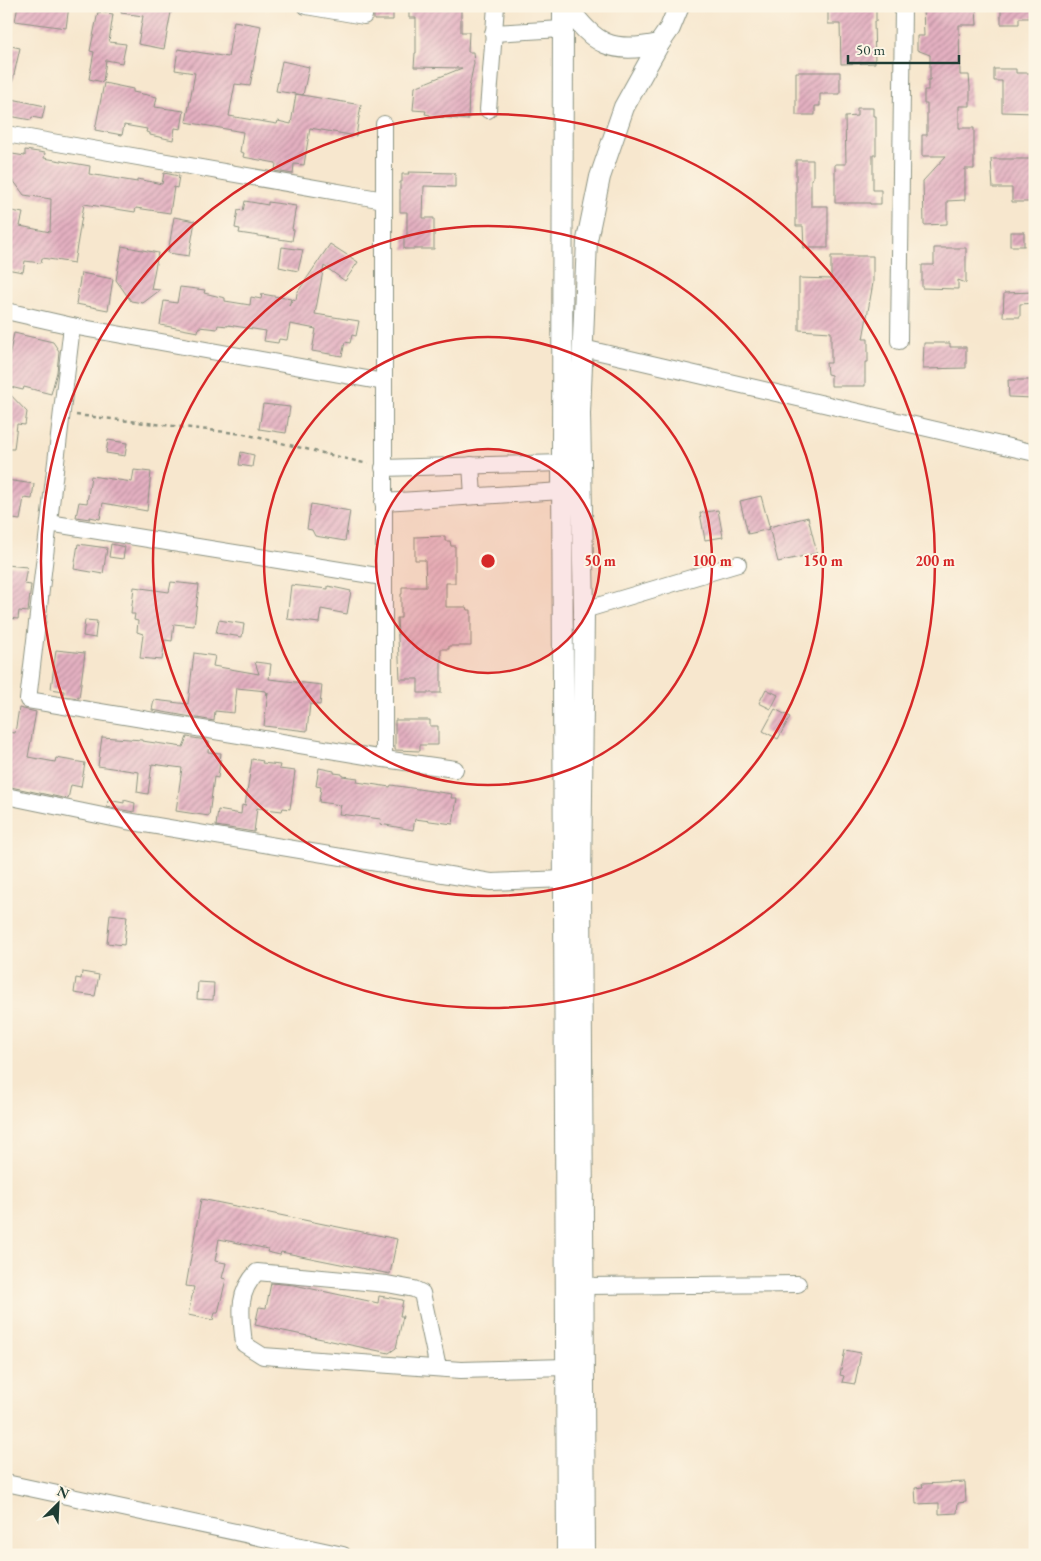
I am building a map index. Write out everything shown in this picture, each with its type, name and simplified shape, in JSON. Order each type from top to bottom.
[{"type":"main road","points":[[563,6],[562,491],[568,1555]]},
{"type":"main road","points":[[567,6],[580,24],[593,37],[608,45],[624,49],[659,44]]},
{"type":"main road","points":[[585,1555],[581,887],[584,610],[580,414],[587,240],[600,177],[624,107],[670,28],[679,6]]},
{"type":"street","points":[[306,6],[364,16],[364,6]]},
{"type":"street","points":[[488,110],[496,6]]},
{"type":"street","points":[[899,341],[903,6]]},
{"type":"street","points":[[493,33],[562,30]]},
{"type":"street","points":[[384,124],[384,759]]},
{"type":"street","points":[[6,134],[384,200]]},
{"type":"street","points":[[6,310],[72,326],[384,382]]},
{"type":"street","points":[[72,326],[28,700],[455,769]]},
{"type":"street","points":[[582,348],[1035,453]]},
{"type":"street","points":[[383,468],[562,463]]},
{"type":"street","points":[[471,465],[473,496]]},
{"type":"street","points":[[383,502],[562,491]]},
{"type":"street","points":[[49,523],[383,577]]},
{"type":"street","points":[[584,610],[738,564]]},
{"type":"street","points":[[6,796],[127,821],[491,882],[564,879]]},
{"type":"street","points":[[438,1368],[422,1293],[414,1289],[387,1284],[257,1272],[248,1282],[240,1308],[244,1344],[263,1356],[460,1370],[566,1367]]},
{"type":"street","points":[[584,1286],[798,1284]]},
{"type":"street","points":[[6,1483],[343,1555]]},
{"type":"path","points":[[62,413],[244,434],[383,468]]},
{"type":"building","points":[[18,6],[69,6],[66,28],[15,21]]},
{"type":"building","points":[[122,6],[172,7],[164,49],[138,44],[143,16],[121,13]]},
{"type":"building","points":[[461,6],[461,32],[469,32],[468,52],[473,52],[474,63],[469,88],[468,120],[430,116],[425,114],[426,111],[413,110],[415,87],[462,68],[414,67],[416,18],[409,18],[409,7]]},
{"type":"building","points":[[828,6],[876,6],[876,21],[874,21],[875,63],[841,64],[840,24],[828,24]]},
{"type":"building","points":[[923,6],[976,8],[977,25],[959,25],[960,75],[969,75],[970,106],[959,106],[959,128],[974,128],[974,169],[965,169],[965,200],[947,201],[947,224],[924,225],[923,181],[946,156],[922,156],[922,135],[927,135],[927,104],[924,104],[924,90],[928,90],[928,80],[930,80],[930,55],[917,50],[917,36],[924,36]]},
{"type":"building","points":[[1001,6],[1035,6],[1035,18],[1019,18],[1019,24],[1001,24]]},
{"type":"building","points":[[393,8],[393,20],[374,20],[374,9]]},
{"type":"building","points":[[98,12],[113,14],[109,42],[126,44],[122,63],[106,60],[103,82],[89,79],[94,52],[90,51]]},
{"type":"building","points":[[234,21],[261,26],[250,86],[235,84],[229,116],[277,124],[278,121],[291,124],[296,94],[361,105],[356,136],[310,128],[304,165],[294,164],[293,174],[275,171],[276,163],[243,157],[244,153],[240,152],[243,132],[186,122],[195,73],[175,70],[178,49],[228,57]]},
{"type":"building","points":[[6,45],[20,48],[11,88],[6,87]]},
{"type":"building","points":[[282,61],[309,67],[303,95],[276,91]]},
{"type":"building","points":[[994,69],[1016,69],[1016,73],[1035,73],[1035,113],[1002,112],[1002,81],[994,81]]},
{"type":"building","points":[[796,72],[840,72],[840,94],[820,94],[820,106],[815,106],[815,115],[796,115]]},
{"type":"building","points":[[104,83],[133,89],[133,92],[157,97],[155,107],[184,111],[181,129],[175,128],[173,140],[150,135],[150,133],[146,132],[147,129],[124,125],[122,135],[95,130]]},
{"type":"building","points":[[12,99],[45,106],[42,119],[32,117],[31,120],[9,116]]},
{"type":"building","points":[[857,108],[873,108],[873,116],[876,116],[876,155],[873,155],[873,190],[881,190],[881,204],[835,203],[835,164],[846,164],[845,117],[857,116]]},
{"type":"building","points":[[25,150],[45,153],[44,158],[90,166],[89,174],[137,182],[137,179],[162,184],[164,173],[179,176],[177,188],[174,187],[170,213],[136,208],[135,212],[84,204],[74,263],[42,258],[41,263],[25,261],[23,272],[6,269],[6,210],[23,213],[20,226],[50,232],[51,199],[24,195],[13,180],[6,179],[6,153],[25,156]]},
{"type":"building","points":[[991,159],[1035,159],[1035,202],[1012,202],[1012,188],[993,188]]},
{"type":"building","points":[[796,160],[813,160],[811,206],[828,206],[828,248],[804,248],[803,226],[796,226]]},
{"type":"building","points":[[408,172],[455,174],[455,187],[424,186],[423,218],[434,218],[434,249],[404,249],[404,237],[407,237],[407,212],[400,212],[400,182],[402,182],[402,174],[409,174]]},
{"type":"building","points":[[245,201],[268,205],[268,202],[296,206],[292,241],[239,233],[240,229],[235,228],[238,210],[243,211]]},
{"type":"building","points":[[174,217],[195,221],[189,256],[168,253]]},
{"type":"building","points":[[1010,232],[1024,232],[1024,246],[1010,246]]},
{"type":"building","points":[[330,244],[358,262],[345,281],[324,266],[315,314],[359,321],[356,336],[352,335],[350,343],[345,342],[342,356],[312,351],[316,329],[290,324],[287,340],[279,339],[278,343],[264,341],[266,331],[228,325],[218,325],[217,329],[199,327],[198,332],[160,325],[164,301],[177,303],[180,287],[205,290],[204,293],[225,298],[225,301],[250,305],[251,297],[261,299],[262,294],[291,299],[289,306],[293,299],[296,300],[297,293]]},
{"type":"building","points":[[122,246],[158,253],[151,289],[160,290],[143,303],[131,301],[116,280]]},
{"type":"building","points":[[282,247],[303,250],[298,271],[279,267]]},
{"type":"building","points":[[934,248],[966,248],[966,283],[958,280],[958,289],[922,288],[922,265],[934,265]]},
{"type":"building","points":[[831,256],[873,256],[873,283],[863,339],[868,339],[868,362],[865,362],[865,386],[831,386],[831,375],[827,374],[826,363],[831,363],[831,332],[799,330],[799,278],[831,279]]},
{"type":"building","points":[[81,273],[113,279],[108,310],[76,304]]},
{"type":"building","points":[[1035,292],[1035,303],[1020,304],[1020,317],[1003,317],[1004,293]]},
{"type":"building","points":[[14,333],[53,342],[59,351],[57,372],[51,394],[24,387],[23,390],[6,386],[6,355],[9,356]]},
{"type":"building","points":[[924,343],[950,343],[950,347],[966,347],[966,368],[923,369]]},
{"type":"building","points":[[1008,380],[1033,380],[1033,398],[1009,397]]},
{"type":"building","points":[[6,390],[27,412],[25,425],[17,424],[14,449],[6,449]]},
{"type":"building","points":[[263,404],[290,407],[286,433],[259,429]]},
{"type":"building","points":[[108,440],[127,443],[125,456],[106,453]]},
{"type":"building","points":[[241,452],[254,455],[252,467],[239,465]]},
{"type":"building","points":[[134,470],[151,472],[147,511],[103,503],[100,519],[76,517],[79,502],[87,503],[91,476],[132,482]]},
{"type":"building","points":[[6,480],[34,484],[32,499],[24,498],[20,520],[6,518]]},
{"type":"building","points":[[761,496],[770,529],[748,534],[740,501]]},
{"type":"building","points":[[311,504],[350,511],[345,541],[315,536],[312,530],[307,529]]},
{"type":"building","points":[[718,510],[723,537],[705,540],[700,513]]},
{"type":"building","points":[[808,517],[817,553],[778,562],[769,527]]},
{"type":"building","points":[[445,536],[445,541],[450,541],[451,546],[455,546],[455,583],[446,583],[446,607],[466,607],[467,610],[471,610],[471,646],[449,646],[449,649],[441,649],[441,693],[418,693],[418,679],[400,679],[397,618],[401,618],[402,587],[426,587],[425,560],[415,560],[415,537]]},
{"type":"building","points":[[78,544],[107,548],[103,574],[74,569]]},
{"type":"building","points":[[111,544],[125,547],[123,559],[109,557]]},
{"type":"building","points":[[6,565],[27,567],[24,584],[31,585],[28,612],[19,611],[18,619],[6,618]]},
{"type":"building","points":[[171,582],[199,585],[194,626],[174,624],[172,641],[165,640],[162,660],[140,658],[143,634],[137,632],[138,621],[134,620],[135,614],[131,614],[134,587],[169,592]]},
{"type":"building","points":[[291,585],[328,589],[328,586],[351,591],[347,614],[321,609],[319,623],[287,619]]},
{"type":"building","points":[[85,620],[97,621],[95,638],[83,636]]},
{"type":"building","points":[[219,620],[244,624],[242,637],[216,633]]},
{"type":"building","points":[[56,650],[85,653],[79,698],[63,696],[64,691],[51,689]]},
{"type":"building","points":[[194,653],[215,656],[213,666],[259,674],[255,662],[271,664],[269,679],[322,685],[320,705],[310,704],[307,731],[264,726],[268,692],[267,695],[266,691],[237,688],[234,713],[215,711],[214,721],[152,710],[154,700],[188,704]]},
{"type":"building","points":[[766,689],[778,695],[771,709],[759,703]]},
{"type":"building","points":[[19,708],[36,712],[28,757],[55,762],[56,758],[85,763],[81,787],[71,785],[68,799],[6,786],[6,732],[15,733]]},
{"type":"building","points":[[775,709],[790,717],[778,739],[763,731]]},
{"type":"building","points":[[395,720],[430,720],[430,726],[438,726],[438,745],[420,745],[420,751],[395,750]]},
{"type":"building","points":[[102,737],[142,740],[183,747],[187,737],[209,742],[208,752],[221,753],[218,778],[214,777],[209,816],[176,811],[182,768],[152,764],[148,794],[137,792],[139,772],[98,766]]},
{"type":"building","points":[[252,759],[263,761],[262,763],[280,765],[279,769],[295,771],[290,809],[283,808],[282,811],[257,808],[254,832],[216,826],[218,810],[241,814],[242,805],[245,806]]},
{"type":"building","points":[[319,768],[334,771],[334,773],[342,774],[342,776],[358,778],[357,782],[452,794],[451,798],[457,798],[453,824],[415,819],[413,830],[380,824],[381,819],[339,814],[341,805],[319,802],[321,787],[316,786]]},
{"type":"building","points":[[108,800],[124,803],[124,800],[135,803],[134,812],[107,807]]},
{"type":"building","points":[[110,914],[127,916],[124,945],[107,943]]},
{"type":"building","points":[[82,972],[99,975],[95,996],[74,993],[76,978],[81,979]]},
{"type":"building","points":[[198,982],[214,983],[213,1000],[197,999]]},
{"type":"building","points":[[201,1199],[397,1239],[390,1274],[281,1252],[280,1255],[267,1252],[268,1249],[219,1239],[215,1261],[226,1263],[222,1278],[226,1279],[218,1313],[215,1313],[213,1320],[188,1315],[194,1287],[186,1286]]},
{"type":"building","points":[[271,1283],[294,1285],[378,1303],[379,1296],[403,1300],[400,1316],[403,1316],[396,1348],[389,1353],[255,1325],[259,1307],[266,1308]]},
{"type":"building","points":[[845,1350],[861,1353],[855,1384],[842,1382],[844,1376],[840,1375]]},
{"type":"building","points":[[965,1482],[966,1502],[958,1503],[957,1513],[939,1514],[939,1503],[916,1504],[915,1488],[923,1487],[922,1484]]}]
